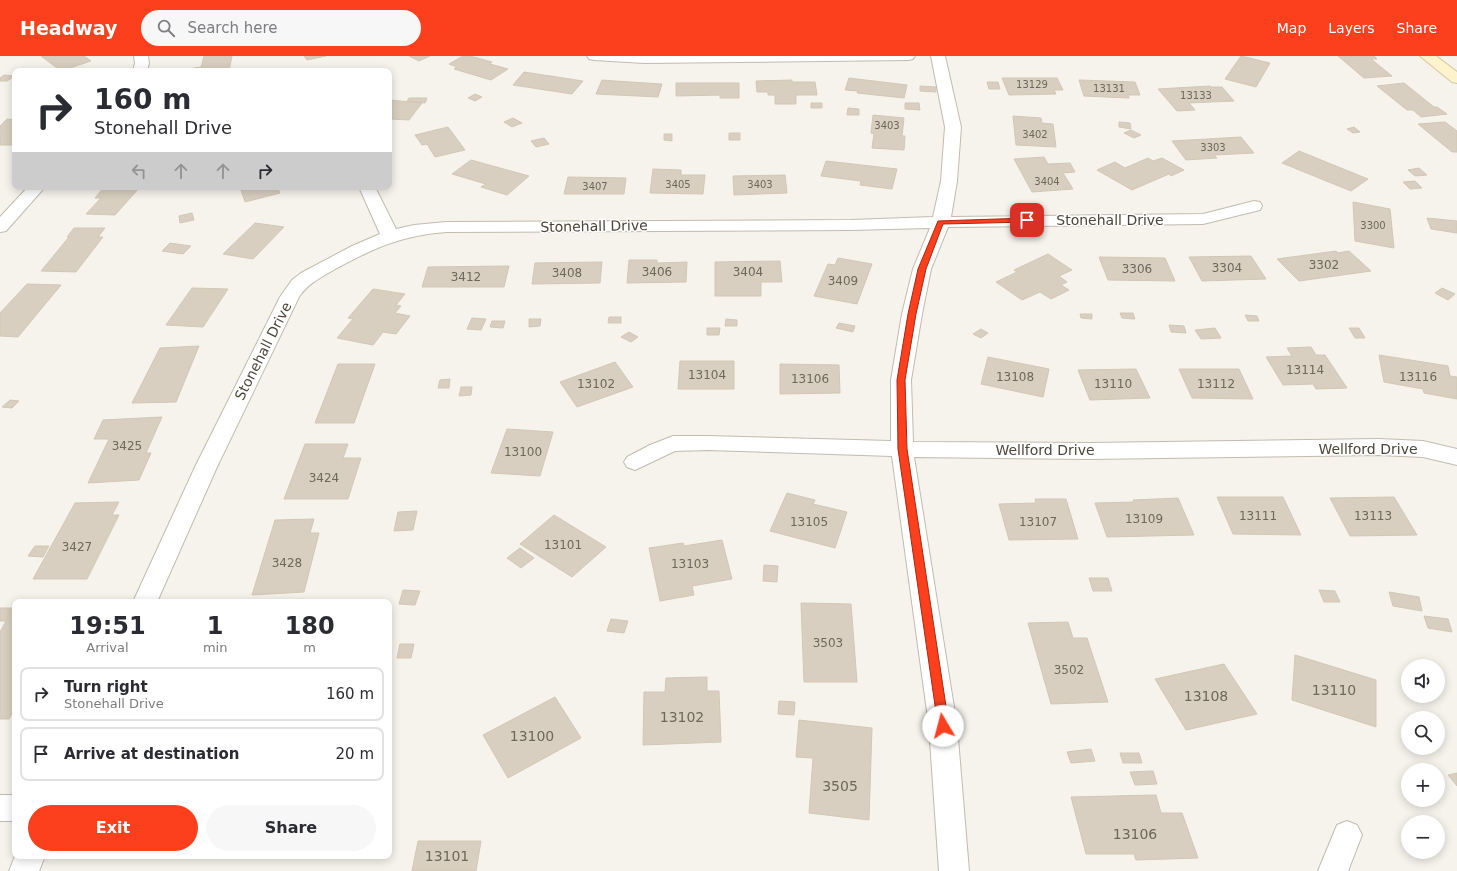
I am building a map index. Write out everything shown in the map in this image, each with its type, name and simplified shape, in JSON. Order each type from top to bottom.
[{"type":"main road","points":[[1427,56],[1457,79]]},
{"type":"street","points":[[141,56],[141,68]]},
{"type":"street","points":[[594,56],[644,59],[908,56]]},
{"type":"street","points":[[938,56],[953,127],[949,181],[941,222],[922,269],[912,314],[901,380],[902,449],[943,726],[954,871]]},
{"type":"street","points":[[0,227],[34,190]]},
{"type":"street","points":[[368,190],[390,236]]},
{"type":"street","name":"Stonehall Drive","points":[[146,599],[206,467],[286,302],[301,282],[351,252],[390,236],[408,230],[425,228],[632,225],[851,225],[1012,220],[1132,221],[1203,219],[1254,206]]},
{"type":"street","name":"Wellford Drive","points":[[635,462],[673,444],[694,443],[902,449],[1174,450],[1380,447],[1423,449],[1457,456]]},
{"type":"street","points":[[0,808],[12,808]]},
{"type":"street","points":[[1333,871],[1347,835]]},
{"type":"street","points":[[24,871],[29,859]]},
{"type":"building","points":[[41,56],[84,56],[91,61],[70,68],[57,68]]},
{"type":"building","points":[[204,56],[232,56],[230,68],[194,68],[201,67]]},
{"type":"building","points":[[304,56],[326,56],[307,60]]},
{"type":"building","points":[[409,56],[430,56],[419,61]]},
{"type":"building","points":[[463,56],[470,56],[492,62],[490,64],[508,69],[491,80],[454,69],[457,67],[449,64]]},
{"type":"building","points":[[1241,56],[1270,63],[1256,87],[1225,79]]},
{"type":"building","points":[[1338,56],[1374,56],[1377,59],[1371,59],[1392,76],[1364,78]]},
{"type":"building","points":[[524,72],[583,81],[572,94],[513,85]]},
{"type":"building","points":[[4,75],[12,76],[12,78],[7,81],[0,81],[0,78]]},
{"type":"building","points":[[849,78],[907,85],[904,98],[857,93],[858,91],[845,90]]},
{"type":"building","points":[[1002,78],[1057,78],[1063,90],[1054,90],[1056,94],[1009,95]]},
{"type":"building","points":[[602,80],[662,84],[658,97],[596,94]]},
{"type":"building","points":[[792,80],[792,82],[815,82],[817,95],[796,95],[796,104],[775,104],[775,95],[768,95],[768,92],[757,92],[756,81]]},
{"type":"building","points":[[1079,80],[1135,82],[1140,95],[1128,95],[1129,98],[1084,96]]},
{"type":"building","points":[[987,82],[998,82],[1000,89],[989,89]]},
{"type":"building","points":[[676,83],[739,83],[739,98],[720,98],[720,95],[676,96]]},
{"type":"building","points":[[1404,83],[1434,107],[1437,107],[1447,114],[1421,117],[1413,110],[1407,110],[1377,86]]},
{"type":"building","points":[[920,86],[936,87],[936,92],[920,91]]},
{"type":"building","points":[[1210,86],[1222,87],[1234,101],[1189,103],[1195,110],[1177,111],[1158,89]]},
{"type":"building","points":[[475,94],[482,97],[475,101],[468,98]]},
{"type":"building","points":[[409,98],[427,98],[425,103],[407,101]]},
{"type":"building","points":[[392,100],[422,103],[409,120],[392,119]]},
{"type":"building","points":[[811,103],[822,103],[822,108],[811,108]]},
{"type":"building","points":[[905,103],[919,103],[920,110],[905,109]]},
{"type":"building","points":[[848,108],[859,109],[859,115],[847,115]]},
{"type":"building","points":[[873,115],[904,118],[902,136],[905,136],[904,150],[872,148],[874,134],[871,133]]},
{"type":"building","points":[[1013,116],[1041,118],[1042,123],[1053,124],[1056,147],[1016,145]]},
{"type":"building","points":[[513,118],[522,123],[512,127],[504,122]]},
{"type":"building","points":[[7,119],[12,120],[12,145],[0,145],[0,137],[2,135],[0,135],[0,126]]},
{"type":"building","points":[[1119,122],[1130,123],[1131,129],[1119,127]]},
{"type":"building","points":[[1445,122],[1457,131],[1457,152],[1452,152],[1418,124]]},
{"type":"building","points":[[448,127],[465,150],[435,157],[427,144],[422,145],[415,135]]},
{"type":"building","points":[[1354,127],[1360,132],[1353,133],[1347,129]]},
{"type":"building","points":[[1131,130],[1141,135],[1134,138],[1124,133]]},
{"type":"building","points":[[729,133],[740,133],[740,140],[729,140]]},
{"type":"building","points":[[664,134],[672,134],[672,141],[664,140]]},
{"type":"building","points":[[1241,137],[1254,153],[1214,155],[1217,158],[1186,160],[1172,141]]},
{"type":"building","points":[[544,138],[549,144],[536,147],[531,141]]},
{"type":"building","points":[[1299,151],[1368,179],[1351,191],[1282,163]]},
{"type":"building","points":[[1044,157],[1048,164],[1070,163],[1075,172],[1063,173],[1073,189],[1032,192],[1014,159]]},
{"type":"building","points":[[1148,158],[1153,161],[1162,158],[1184,170],[1171,176],[1169,174],[1132,190],[1097,170],[1115,162],[1125,168]]},
{"type":"building","points":[[471,160],[529,176],[507,195],[481,187],[486,184],[452,174]]},
{"type":"building","points":[[826,161],[897,169],[892,189],[860,185],[861,181],[821,176]]},
{"type":"building","points":[[1419,168],[1427,175],[1415,176],[1408,170]]},
{"type":"building","points":[[653,169],[681,170],[681,175],[705,175],[703,194],[650,193]]},
{"type":"building","points":[[785,175],[787,193],[734,195],[733,176]]},
{"type":"building","points":[[568,177],[626,178],[624,194],[564,194]]},
{"type":"building","points":[[1415,181],[1422,188],[1410,189],[1403,182]]},
{"type":"building","points":[[102,190],[137,190],[115,215],[86,214],[101,198],[95,198]]},
{"type":"building","points":[[241,190],[278,190],[280,193],[245,202]]},
{"type":"building","points":[[1353,202],[1390,209],[1394,248],[1355,241]]},
{"type":"building","points":[[192,213],[194,220],[180,223],[179,216]]},
{"type":"building","points":[[1427,218],[1457,221],[1457,233],[1431,229]]},
{"type":"building","points":[[255,223],[284,227],[253,259],[223,254]]},
{"type":"building","points":[[74,228],[105,228],[98,237],[103,237],[76,272],[41,271],[69,237],[67,237]]},
{"type":"building","points":[[170,243],[191,246],[183,254],[162,251]]},
{"type":"building","points":[[1336,251],[1338,253],[1349,251],[1371,271],[1299,281],[1277,259]]},
{"type":"building","points":[[1048,254],[1072,270],[1059,276],[1067,282],[1061,285],[1069,290],[1051,299],[1040,292],[1022,300],[996,282],[1017,272],[1014,270]]},
{"type":"building","points":[[1251,256],[1266,279],[1202,281],[1189,257]]},
{"type":"building","points":[[1099,257],[1165,258],[1175,281],[1108,280]]},
{"type":"building","points":[[838,258],[872,264],[857,304],[814,296],[828,264],[835,265]]},
{"type":"building","points":[[629,260],[657,260],[657,263],[687,262],[686,282],[627,283]]},
{"type":"building","points":[[780,261],[782,282],[761,282],[761,296],[715,296],[715,262]]},
{"type":"building","points":[[602,262],[600,283],[532,284],[535,263]]},
{"type":"building","points":[[509,266],[504,287],[422,287],[428,267]]},
{"type":"building","points":[[27,284],[61,285],[18,337],[0,336],[0,313]]},
{"type":"building","points":[[192,288],[228,289],[203,327],[166,325]]},
{"type":"building","points":[[1442,288],[1455,294],[1448,300],[1435,293]]},
{"type":"building","points":[[373,289],[405,294],[396,305],[401,306],[395,313],[410,316],[396,334],[383,332],[373,345],[337,338],[353,319],[348,318]]},
{"type":"building","points":[[1120,313],[1133,313],[1135,319],[1122,318]]},
{"type":"building","points":[[1080,314],[1092,314],[1092,319],[1081,318]]},
{"type":"building","points":[[1245,315],[1257,316],[1259,321],[1248,321]]},
{"type":"building","points":[[609,317],[621,317],[621,323],[608,323]]},
{"type":"building","points":[[472,318],[486,319],[481,330],[467,329]]},
{"type":"building","points":[[529,319],[541,319],[540,326],[529,327]]},
{"type":"building","points":[[726,319],[737,320],[737,326],[725,326]]},
{"type":"building","points":[[492,321],[505,321],[503,328],[490,327]]},
{"type":"building","points":[[839,323],[855,326],[853,332],[836,328]]},
{"type":"building","points":[[1169,325],[1184,326],[1186,333],[1171,332]]},
{"type":"building","points":[[707,328],[720,328],[719,335],[707,335]]},
{"type":"building","points":[[1215,328],[1221,338],[1201,339],[1195,330]]},
{"type":"building","points":[[1349,328],[1359,328],[1365,338],[1355,338]]},
{"type":"building","points":[[981,329],[988,333],[981,338],[973,334]]},
{"type":"building","points":[[629,332],[638,337],[631,342],[621,337]]},
{"type":"building","points":[[199,346],[176,402],[132,403],[160,348]]},
{"type":"building","points":[[1311,347],[1316,355],[1325,355],[1347,388],[1316,389],[1313,384],[1283,385],[1266,357],[1292,356],[1287,348]]},
{"type":"building","points":[[1379,355],[1448,366],[1450,376],[1457,377],[1457,399],[1424,393],[1423,389],[1384,382]]},
{"type":"building","points":[[988,357],[1049,369],[1043,397],[981,384]]},
{"type":"building","points":[[680,361],[734,361],[734,389],[678,389]]},
{"type":"building","points":[[615,362],[633,387],[577,407],[560,382]]},
{"type":"building","points":[[338,364],[375,364],[354,423],[315,423]]},
{"type":"building","points":[[780,364],[839,365],[840,393],[780,394]]},
{"type":"building","points":[[1136,369],[1150,398],[1090,400],[1078,370]]},
{"type":"building","points":[[1179,369],[1239,369],[1253,399],[1192,398]]},
{"type":"building","points":[[450,379],[449,388],[438,388],[440,380]]},
{"type":"building","points":[[461,387],[472,387],[471,395],[459,396]]},
{"type":"building","points":[[10,400],[19,401],[12,408],[2,407]]},
{"type":"building","points":[[162,417],[146,453],[151,453],[139,480],[88,483],[109,439],[94,439],[103,420]]},
{"type":"building","points":[[507,429],[553,432],[540,476],[491,473]]},
{"type":"building","points":[[305,444],[348,444],[343,458],[361,458],[348,499],[284,499]]},
{"type":"building","points":[[787,493],[815,500],[813,504],[847,512],[835,548],[770,531]]},
{"type":"building","points":[[1217,497],[1283,497],[1301,535],[1233,534]]},
{"type":"building","points":[[1394,497],[1417,535],[1350,536],[1330,498]]},
{"type":"building","points":[[1178,498],[1194,535],[1107,537],[1095,503],[1134,502],[1133,500]]},
{"type":"building","points":[[1035,499],[1066,499],[1078,539],[1009,540],[999,504],[1036,503]]},
{"type":"building","points":[[119,502],[112,515],[119,515],[87,579],[33,579],[75,503]]},
{"type":"building","points":[[417,511],[413,530],[394,531],[398,512]]},
{"type":"building","points":[[554,515],[606,547],[572,577],[520,544]]},
{"type":"building","points":[[314,519],[310,533],[319,533],[304,592],[252,595],[275,520]]},
{"type":"building","points":[[722,540],[732,579],[692,586],[694,595],[660,601],[649,548],[683,543],[684,546]]},
{"type":"building","points":[[35,546],[49,546],[43,557],[28,556]]},
{"type":"building","points":[[520,548],[534,558],[521,568],[507,558]]},
{"type":"building","points":[[764,565],[778,566],[777,582],[763,581]]},
{"type":"building","points":[[1089,578],[1108,578],[1112,591],[1093,591]]},
{"type":"building","points":[[403,590],[420,591],[415,605],[399,604]]},
{"type":"building","points":[[1319,590],[1335,591],[1340,602],[1324,602]]},
{"type":"building","points":[[1389,592],[1419,597],[1422,611],[1393,606]]},
{"type":"building","points":[[801,603],[851,604],[857,682],[804,682]]},
{"type":"building","points":[[0,608],[12,608],[5,621],[0,621]]},
{"type":"building","points":[[12,610],[12,714],[9,719],[0,719],[0,632]]},
{"type":"building","points":[[1424,616],[1448,619],[1452,632],[1428,628]]},
{"type":"building","points":[[611,619],[628,621],[624,633],[607,631]]},
{"type":"building","points":[[1068,622],[1073,638],[1087,638],[1108,702],[1051,704],[1028,623]]},
{"type":"building","points":[[400,644],[414,644],[411,658],[397,658]]},
{"type":"building","points":[[1295,655],[1376,680],[1376,727],[1292,700]]},
{"type":"building","points":[[1224,664],[1257,714],[1186,730],[1155,679]]},
{"type":"building","points":[[707,677],[707,691],[719,691],[721,742],[643,745],[644,692],[665,692],[666,678]]},
{"type":"building","points":[[555,697],[581,738],[508,778],[483,735]]},
{"type":"building","points":[[779,701],[795,702],[794,715],[778,714]]},
{"type":"building","points":[[799,720],[872,728],[869,820],[809,813],[813,758],[796,757]]},
{"type":"building","points":[[1091,749],[1095,761],[1071,763],[1067,752]]},
{"type":"building","points":[[1120,753],[1139,753],[1142,763],[1123,763]]},
{"type":"building","points":[[1153,771],[1157,784],[1135,785],[1130,772]]},
{"type":"building","points":[[1457,773],[1457,786],[1448,775]]},
{"type":"building","points":[[1156,795],[1161,813],[1182,813],[1198,858],[1136,860],[1134,854],[1086,854],[1071,797]]},
{"type":"building","points":[[418,841],[481,841],[476,871],[412,871]]},
{"type":"route","points":[[943,726],[902,449],[901,380],[912,314],[922,269],[941,222],[1027,220]]}]
